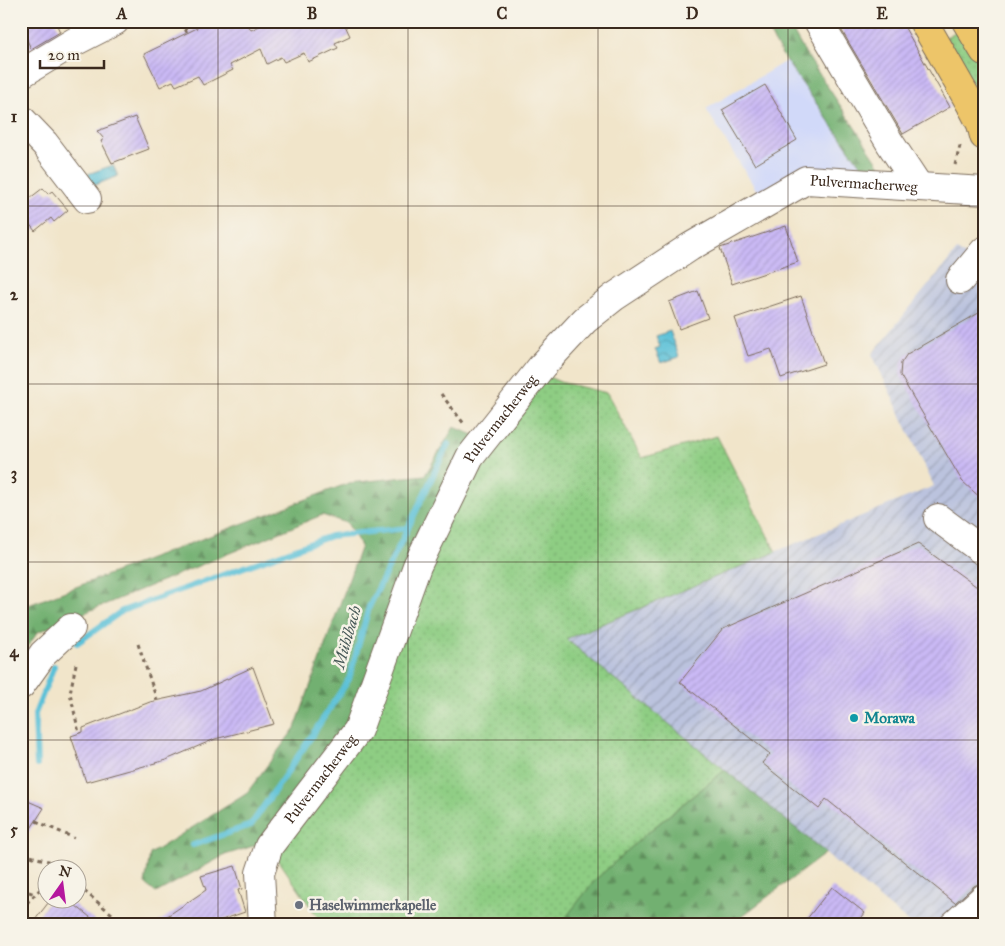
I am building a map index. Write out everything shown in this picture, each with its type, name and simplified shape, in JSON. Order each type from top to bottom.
[{"type":"main road","points":[[923,21],[971,105],[981,124],[984,136]]},
{"type":"main road","points":[[966,21],[984,51]]},
{"type":"street","points":[[21,74],[74,42],[115,21]]},
{"type":"street","points":[[818,21],[890,143],[919,187]]},
{"type":"street","points":[[21,119],[44,144],[87,199]]},
{"type":"street","name":"Pulvermacherweg","points":[[263,925],[260,872],[269,846],[358,730],[417,566],[470,458],[542,366],[586,320],[614,297],[690,248],[806,180],[984,191]]},
{"type":"street","points":[[960,280],[984,250]]},
{"type":"street","points":[[938,518],[984,552]]},
{"type":"street","points":[[21,685],[43,654],[71,628]]},
{"type":"street","points":[[954,925],[984,898]]},
{"type":"path","points":[[182,21],[187,33]]},
{"type":"path","points":[[441,394],[465,425]]},
{"type":"path","points":[[138,644],[157,700]]},
{"type":"path","points":[[76,664],[70,693],[78,733]]},
{"type":"path","points":[[36,821],[74,838]]},
{"type":"path","points":[[23,854],[38,858]]},
{"type":"path","points":[[21,890],[36,894],[21,910]]},
{"type":"path","points":[[88,894],[112,914],[103,925]]},
{"type":"shaded area","points":[[786,61],[866,173],[760,196],[706,109]]},
{"type":"shaded area","points":[[957,250],[984,269],[984,925],[912,925],[565,639],[934,486],[872,354]]},
{"type":"green space","points":[[762,21],[787,21],[804,51],[887,176],[866,173],[786,61]]},
{"type":"green space","points":[[959,30],[984,74],[984,104],[946,37]]},
{"type":"green space","points":[[530,369],[560,382],[607,393],[642,458],[717,436],[776,552],[566,639],[725,770],[647,833],[560,925],[323,925],[266,842],[385,640]]},
{"type":"green space","points":[[454,427],[479,437],[363,700],[266,842],[225,855],[156,893],[145,884],[150,854],[246,794],[295,728],[361,546],[347,523],[322,515],[38,632],[21,656],[21,610],[26,606],[349,483],[425,475]]},
{"type":"green space","points":[[725,770],[826,853],[730,925],[560,925],[595,880],[647,833]]},
{"type":"water","points":[[113,165],[118,176],[93,186],[88,174]]},
{"type":"water","points":[[670,331],[679,357],[661,363],[655,349],[660,347],[656,336]]},
{"type":"building","points":[[21,21],[55,21],[60,32],[31,49],[21,26]]},
{"type":"building","points":[[194,21],[246,21],[251,30],[270,21],[343,21],[350,36],[335,43],[338,48],[308,62],[304,53],[284,62],[281,57],[267,64],[261,49],[230,65],[233,70],[203,85],[198,76],[176,86],[173,81],[160,87],[144,54],[197,28]]},
{"type":"building","points":[[836,21],[901,21],[950,107],[903,134]]},
{"type":"building","points":[[765,85],[797,140],[755,165],[722,110]]},
{"type":"building","points":[[135,117],[149,149],[112,163],[101,141],[104,139],[97,131]]},
{"type":"building","points":[[43,188],[48,194],[52,191],[68,210],[54,222],[51,218],[35,231],[21,213],[21,205]]},
{"type":"building","points":[[786,226],[798,262],[732,284],[720,248]]},
{"type":"building","points":[[698,291],[708,318],[679,329],[669,302]]},
{"type":"building","points":[[801,296],[824,364],[781,378],[771,349],[748,356],[735,318]]},
{"type":"building","points":[[984,310],[984,501],[962,481],[900,375],[901,363],[907,354]]},
{"type":"building","name":"Morawa","points":[[918,544],[984,592],[984,883],[974,886],[955,903],[826,799],[819,809],[762,763],[770,754],[680,682],[723,629]]},
{"type":"building","points":[[253,667],[274,724],[215,739],[166,760],[86,782],[71,736],[83,732],[83,728],[150,702],[201,691]]},
{"type":"building","points":[[21,798],[44,808],[21,844]]},
{"type":"building","points":[[235,866],[242,889],[238,890],[245,912],[207,925],[154,925],[206,890],[201,876]]},
{"type":"building","points":[[832,887],[865,913],[856,925],[802,925]]},
{"type":"building","points":[[44,908],[79,908],[100,925],[31,925]]},
{"type":"waterway","name":"Mühlbach","points":[[193,845],[251,825],[349,679],[369,607],[448,444]]},
{"type":"waterway","points":[[77,643],[122,611],[331,536],[408,528]]},
{"type":"waterway","points":[[37,765],[35,714],[54,666]]},
{"type":"place","name":"Morawa","points":[[854,718]]},
{"type":"place","name":"Haselwimmerkapelle","points":[[299,905]]}]
